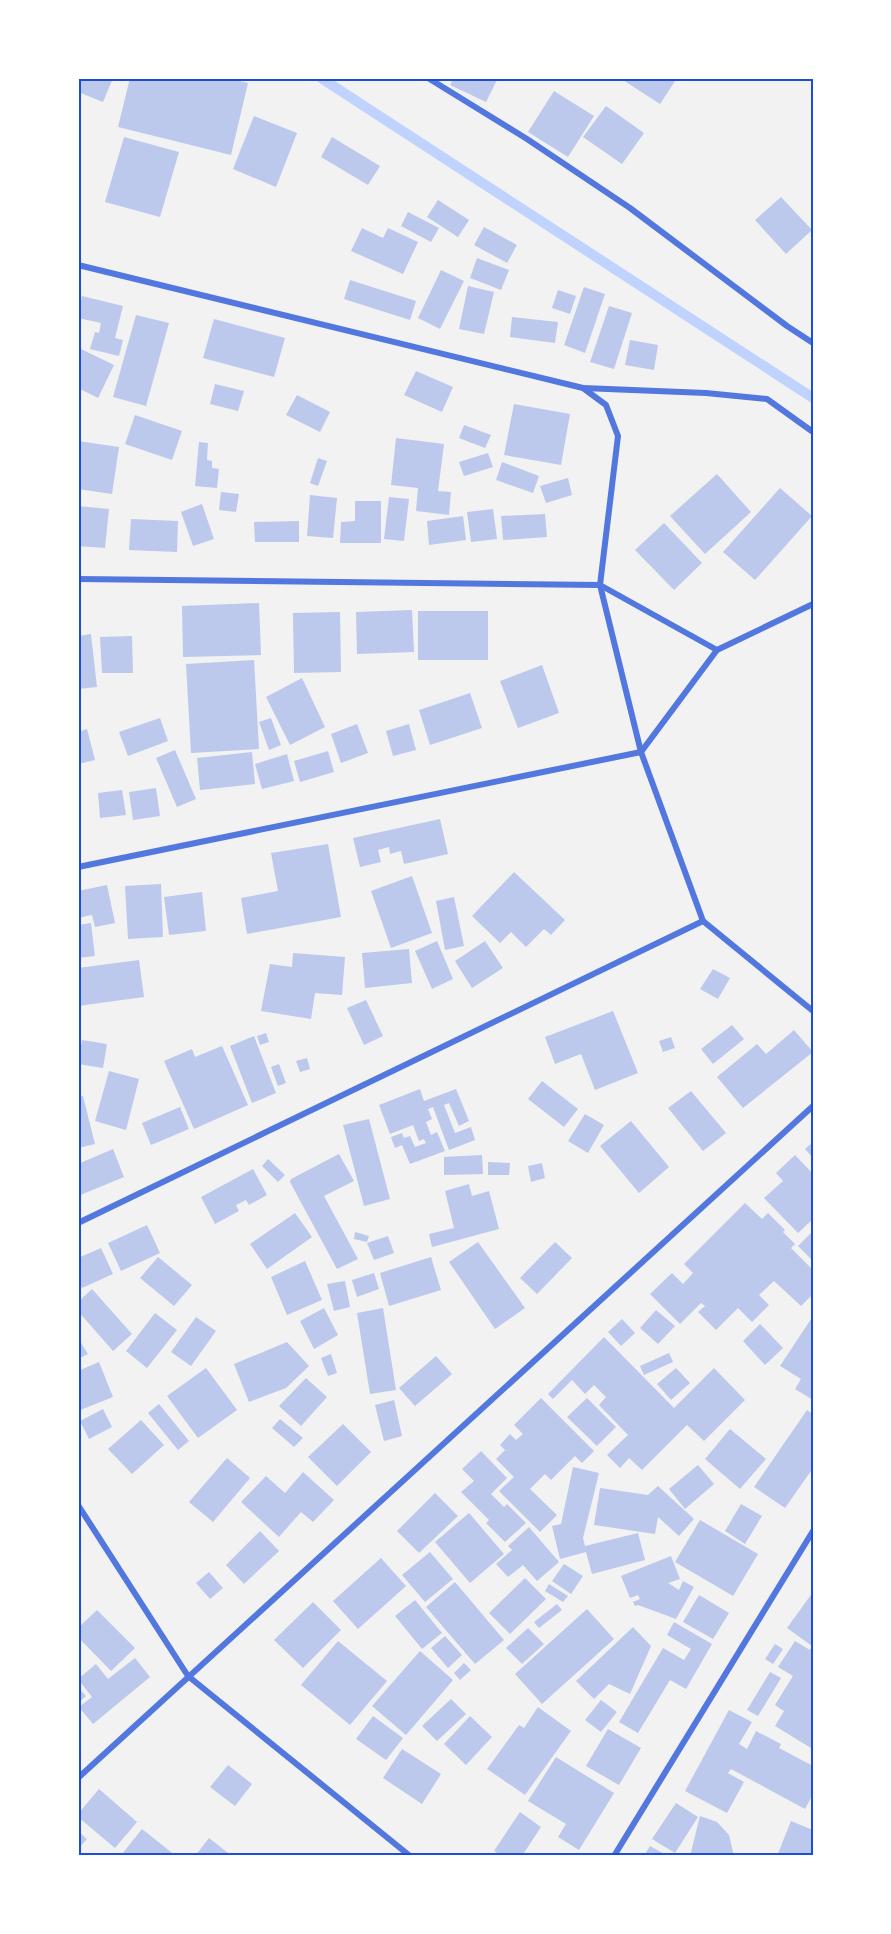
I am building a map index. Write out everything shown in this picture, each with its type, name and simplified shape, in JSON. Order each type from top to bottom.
[{"type":"street","points":[[428,78],[527,139],[630,208],[813,343]]},
{"type":"street","points":[[78,265],[583,388],[706,393],[767,399],[813,432]]},
{"type":"street","points":[[583,388],[606,405],[618,436],[600,585],[640,752],[703,921],[813,1011]]},
{"type":"street","points":[[78,579],[600,585],[717,650]]},
{"type":"street","points":[[78,867],[640,752],[717,650],[813,604]]},
{"type":"street","points":[[78,1223],[703,921]]},
{"type":"street","points":[[78,1778],[813,1106]]},
{"type":"street","points":[[78,1505],[188,1676],[410,1856]]},
{"type":"street","points":[[614,1856],[813,1531]]},
{"type":"building","points":[[78,78],[113,78],[103,102],[78,92]]},
{"type":"building","points":[[130,78],[228,78],[248,83],[231,155],[118,127]]},
{"type":"building","points":[[454,78],[498,78],[486,102],[450,85]]},
{"type":"building","points":[[624,78],[677,78],[660,104],[623,80]]},
{"type":"building","points":[[554,91],[594,116],[568,157],[528,132]]},
{"type":"building","points":[[606,106],[644,133],[622,164],[583,137]]},
{"type":"building","points":[[254,116],[297,133],[276,187],[233,169]]},
{"type":"building","points":[[124,137],[179,152],[160,217],[105,202]]},
{"type":"building","points":[[332,137],[380,166],[368,185],[321,157]]},
{"type":"building","points":[[781,197],[812,230],[786,254],[755,220]]},
{"type":"building","points":[[438,200],[469,220],[458,237],[427,217]]},
{"type":"building","points":[[408,212],[439,228],[431,242],[401,226]]},
{"type":"building","points":[[484,227],[517,245],[507,263],[474,245]]},
{"type":"building","points":[[362,228],[383,238],[388,228],[418,242],[403,274],[351,251]]},
{"type":"building","points":[[477,258],[509,270],[501,290],[470,278]]},
{"type":"building","points":[[441,270],[464,281],[440,329],[418,318]]},
{"type":"building","points":[[350,280],[416,301],[410,320],[344,299]]},
{"type":"building","points":[[468,286],[494,292],[484,334],[459,329]]},
{"type":"building","points":[[584,287],[605,294],[585,353],[564,345]]},
{"type":"building","points":[[558,290],[576,296],[570,314],[552,308]]},
{"type":"building","points":[[82,296],[123,306],[115,338],[123,340],[119,356],[90,349],[95,332],[99,333],[101,323],[78,318]]},
{"type":"building","points":[[609,306],[632,313],[614,369],[590,362]]},
{"type":"building","points":[[136,315],[169,323],[146,406],[113,397]]},
{"type":"building","points":[[512,317],[558,322],[555,343],[510,337]]},
{"type":"building","points":[[214,319],[285,338],[274,377],[203,358]]},
{"type":"building","points":[[630,340],[658,345],[654,370],[625,365]]},
{"type":"building","points":[[81,349],[114,365],[98,398],[78,388],[78,355]]},
{"type":"building","points":[[416,371],[453,387],[442,412],[404,395]]},
{"type":"building","points":[[215,384],[244,391],[238,411],[210,404]]},
{"type":"building","points":[[297,395],[330,412],[320,432],[286,415]]},
{"type":"building","points":[[514,404],[570,414],[561,465],[504,455]]},
{"type":"building","points":[[135,415],[182,431],[172,460],[125,444]]},
{"type":"building","points":[[464,425],[491,435],[485,448],[459,438]]},
{"type":"building","points":[[396,438],[444,444],[438,491],[451,492],[449,515],[416,511],[418,488],[391,485]]},
{"type":"building","points":[[78,441],[119,447],[112,494],[78,489]]},
{"type":"building","points":[[199,442],[208,443],[207,460],[212,461],[212,468],[219,469],[217,488],[195,486]]},
{"type":"building","points":[[488,453],[493,467],[464,476],[459,462]]},
{"type":"building","points":[[318,458],[327,461],[318,486],[310,483]]},
{"type":"building","points":[[502,462],[539,476],[533,493],[496,480]]},
{"type":"building","points":[[717,474],[751,512],[705,554],[670,516]]},
{"type":"building","points":[[568,478],[572,495],[546,503],[540,486]]},
{"type":"building","points":[[780,488],[812,516],[755,580],[723,552]]},
{"type":"building","points":[[221,492],[239,494],[236,512],[219,510]]},
{"type":"building","points":[[310,495],[337,498],[333,538],[307,536]]},
{"type":"building","points":[[389,497],[409,499],[404,541],[384,539]]},
{"type":"building","points":[[355,501],[381,501],[381,543],[340,543],[341,522],[355,521]]},
{"type":"building","points":[[202,504],[214,539],[193,546],[181,512]]},
{"type":"building","points":[[78,506],[109,509],[105,548],[78,546]]},
{"type":"building","points":[[493,509],[497,539],[471,542],[467,512]]},
{"type":"building","points":[[545,514],[547,537],[503,540],[501,516]]},
{"type":"building","points":[[463,516],[466,540],[429,545],[427,521]]},
{"type":"building","points":[[131,519],[178,521],[177,552],[129,550]]},
{"type":"building","points":[[299,521],[299,542],[255,542],[254,522]]},
{"type":"building","points":[[664,523],[702,563],[674,590],[635,550]]},
{"type":"building","points":[[259,603],[261,655],[183,657],[182,606]]},
{"type":"building","points":[[412,610],[414,652],[357,654],[356,612]]},
{"type":"building","points":[[418,611],[488,611],[488,660],[418,660]]},
{"type":"building","points":[[340,612],[341,672],[294,673],[293,613]]},
{"type":"building","points":[[91,634],[97,687],[78,689],[78,636]]},
{"type":"building","points":[[132,636],[133,673],[102,673],[100,637]]},
{"type":"building","points":[[254,660],[259,749],[191,753],[186,664]]},
{"type":"building","points":[[542,665],[559,713],[518,728],[500,681]]},
{"type":"building","points":[[302,678],[325,727],[290,745],[266,697]]},
{"type":"building","points":[[470,693],[482,728],[430,745],[419,710]]},
{"type":"building","points":[[160,718],[168,741],[128,756],[119,732]]},
{"type":"building","points":[[271,718],[281,745],[269,750],[259,722]]},
{"type":"building","points":[[357,724],[368,753],[341,763],[331,734]]},
{"type":"building","points":[[409,724],[416,750],[393,756],[386,731]]},
{"type":"building","points":[[87,729],[95,760],[78,764],[78,732]]},
{"type":"building","points":[[175,750],[196,799],[177,807],[156,758]]},
{"type":"building","points":[[328,751],[334,772],[300,782],[294,761]]},
{"type":"building","points":[[252,752],[255,784],[200,790],[197,758]]},
{"type":"building","points":[[287,754],[294,781],[262,789],[255,764]]},
{"type":"building","points":[[156,788],[160,816],[133,820],[129,792]]},
{"type":"building","points":[[122,790],[126,815],[100,818],[98,793]]},
{"type":"building","points":[[440,819],[448,854],[404,864],[401,851],[390,854],[389,847],[378,850],[381,862],[360,867],[353,838]]},
{"type":"building","points":[[328,844],[341,917],[247,934],[241,898],[278,891],[271,853]]},
{"type":"building","points":[[514,872],[565,920],[551,935],[544,929],[526,947],[511,932],[500,943],[472,916]]},
{"type":"building","points":[[412,876],[432,933],[391,948],[371,891]]},
{"type":"building","points":[[161,884],[163,937],[128,939],[125,886]]},
{"type":"building","points":[[107,885],[115,923],[95,927],[92,915],[78,918],[78,891]]},
{"type":"building","points":[[202,892],[206,931],[169,935],[164,897]]},
{"type":"building","points":[[454,897],[464,946],[445,950],[436,901]]},
{"type":"building","points":[[91,923],[95,956],[78,958],[78,925]]},
{"type":"building","points":[[437,941],[453,979],[432,989],[415,951]]},
{"type":"building","points":[[485,941],[503,968],[472,988],[455,961]]},
{"type":"building","points":[[409,949],[412,983],[365,988],[362,953]]},
{"type":"building","points":[[293,953],[345,957],[342,995],[315,993],[311,1019],[261,1011],[270,964],[292,967]]},
{"type":"building","points":[[139,960],[144,997],[78,1006],[78,968]]},
{"type":"building","points":[[713,969],[730,978],[718,999],[700,989]]},
{"type":"building","points":[[366,1000],[383,1036],[364,1045],[347,1008]]},
{"type":"building","points":[[613,1011],[638,1073],[595,1090],[581,1054],[555,1064],[545,1037]]},
{"type":"building","points":[[732,1025],[744,1039],[713,1064],[701,1049]]},
{"type":"building","points":[[794,1030],[813,1052],[743,1108],[717,1077],[757,1044],[766,1054]]},
{"type":"building","points":[[266,1033],[269,1042],[260,1045],[257,1036]]},
{"type":"building","points":[[254,1036],[276,1093],[252,1103],[230,1046]]},
{"type":"building","points":[[671,1037],[675,1048],[663,1052],[659,1041]]},
{"type":"building","points":[[82,1040],[107,1044],[103,1068],[78,1064]]},
{"type":"building","points":[[222,1046],[248,1105],[194,1129],[164,1061],[192,1049],[195,1057]]},
{"type":"building","points":[[307,1058],[310,1069],[300,1072],[296,1061]]},
{"type":"building","points":[[279,1064],[286,1083],[278,1086],[271,1067]]},
{"type":"building","points":[[109,1071],[139,1079],[126,1130],[95,1121]]},
{"type":"building","points":[[542,1081],[578,1109],[564,1127],[528,1099]]},
{"type":"building","points":[[420,1089],[424,1101],[456,1089],[469,1121],[459,1126],[449,1103],[444,1105],[455,1133],[471,1127],[475,1140],[449,1150],[433,1107],[428,1109],[432,1119],[426,1122],[431,1135],[437,1132],[445,1151],[410,1164],[402,1145],[395,1148],[391,1137],[402,1133],[404,1138],[410,1136],[415,1147],[426,1143],[424,1139],[419,1141],[413,1125],[390,1134],[379,1105]]},
{"type":"building","points":[[691,1091],[726,1133],[703,1151],[668,1108]]},
{"type":"building","points":[[83,1096],[95,1144],[78,1148],[78,1097]]},
{"type":"building","points":[[180,1107],[189,1129],[151,1145],[142,1123]]},
{"type":"building","points":[[585,1114],[604,1125],[588,1153],[568,1141]]},
{"type":"building","points":[[369,1119],[390,1199],[364,1206],[343,1125]]},
{"type":"building","points":[[631,1121],[669,1167],[639,1193],[600,1146]]},
{"type":"building","points":[[813,1142],[813,1158],[805,1149]]},
{"type":"building","points":[[113,1149],[124,1177],[78,1196],[78,1164]]},
{"type":"building","points":[[339,1154],[354,1181],[324,1196],[358,1259],[337,1269],[290,1182],[291,1179]]},
{"type":"building","points":[[482,1155],[483,1174],[444,1175],[444,1157]]},
{"type":"building","points":[[795,1155],[813,1174],[813,1219],[798,1233],[764,1198],[783,1181],[776,1173]]},
{"type":"building","points":[[268,1159],[285,1175],[278,1182],[262,1166]]},
{"type":"building","points":[[488,1162],[510,1163],[509,1175],[488,1175]]},
{"type":"building","points":[[542,1163],[545,1178],[531,1182],[528,1166]]},
{"type":"building","points":[[253,1169],[267,1195],[249,1205],[246,1200],[236,1205],[239,1211],[215,1224],[201,1197]]},
{"type":"building","points":[[469,1184],[472,1196],[489,1191],[499,1229],[432,1247],[429,1234],[454,1228],[445,1191]]},
{"type":"building","points":[[745,1203],[762,1219],[768,1213],[785,1230],[783,1232],[795,1244],[791,1248],[813,1270],[813,1294],[801,1306],[774,1281],[759,1295],[769,1305],[752,1322],[738,1308],[716,1330],[698,1312],[705,1306],[701,1303],[680,1324],[650,1294],[672,1273],[683,1284],[693,1273],[684,1264]]},
{"type":"building","points":[[295,1213],[312,1237],[267,1269],[250,1244]]},
{"type":"building","points":[[147,1225],[160,1253],[121,1271],[108,1243]]},
{"type":"building","points":[[813,1231],[813,1261],[798,1246]]},
{"type":"building","points":[[355,1232],[369,1236],[367,1242],[354,1239]]},
{"type":"building","points":[[388,1236],[394,1253],[374,1260],[367,1243]]},
{"type":"building","points":[[478,1242],[525,1308],[495,1329],[449,1262]]},
{"type":"building","points":[[555,1242],[572,1258],[537,1294],[520,1278]]},
{"type":"building","points":[[101,1248],[113,1274],[82,1288],[78,1279],[78,1258]]},
{"type":"building","points":[[158,1257],[192,1285],[174,1306],[140,1278]]},
{"type":"building","points":[[431,1257],[441,1290],[389,1306],[380,1273]]},
{"type":"building","points":[[305,1261],[322,1300],[287,1315],[271,1277]]},
{"type":"building","points":[[374,1273],[379,1289],[357,1297],[352,1280]]},
{"type":"building","points":[[345,1281],[350,1307],[334,1311],[327,1284]]},
{"type":"building","points":[[92,1289],[132,1334],[113,1351],[78,1311],[78,1302]]},
{"type":"building","points":[[324,1308],[338,1335],[314,1349],[300,1321]]},
{"type":"building","points":[[383,1308],[396,1390],[370,1394],[357,1313]]},
{"type":"building","points":[[656,1310],[675,1326],[658,1344],[640,1328]]},
{"type":"building","points":[[155,1313],[177,1330],[147,1368],[126,1351]]},
{"type":"building","points":[[813,1316],[813,1400],[795,1389],[801,1379],[780,1366]]},
{"type":"building","points":[[196,1317],[216,1331],[191,1366],[171,1352]]},
{"type":"building","points":[[622,1319],[635,1333],[621,1346],[608,1332]]},
{"type":"building","points":[[760,1324],[783,1348],[765,1365],[743,1341]]},
{"type":"building","points":[[604,1337],[674,1408],[714,1368],[745,1400],[704,1441],[687,1425],[642,1470],[629,1458],[620,1468],[607,1455],[628,1435],[599,1405],[606,1397],[594,1385],[585,1394],[572,1380],[553,1399],[548,1394]]},
{"type":"building","points":[[78,1338],[88,1354],[78,1359]]},
{"type":"building","points":[[287,1342],[309,1366],[286,1388],[249,1402],[234,1364]]},
{"type":"building","points":[[669,1353],[673,1362],[644,1375],[640,1366]]},
{"type":"building","points":[[331,1354],[337,1373],[328,1376],[321,1358]]},
{"type":"building","points":[[436,1356],[452,1374],[415,1406],[399,1388]]},
{"type":"building","points":[[99,1362],[113,1397],[78,1411],[78,1371]]},
{"type":"building","points":[[206,1368],[237,1410],[198,1438],[167,1396]]},
{"type":"building","points":[[676,1368],[690,1383],[671,1400],[657,1384]]},
{"type":"building","points":[[306,1378],[327,1397],[301,1426],[279,1406]]},
{"type":"building","points":[[541,1398],[594,1451],[582,1463],[575,1456],[551,1480],[545,1474],[530,1489],[557,1515],[540,1532],[499,1491],[514,1477],[496,1459],[505,1450],[500,1445],[510,1434],[516,1440],[523,1434],[514,1425]]},
{"type":"building","points":[[587,1398],[616,1427],[597,1446],[567,1417]]},
{"type":"building","points":[[394,1400],[402,1436],[384,1441],[375,1405]]},
{"type":"building","points":[[159,1404],[189,1441],[178,1450],[148,1413]]},
{"type":"building","points":[[103,1409],[112,1427],[89,1439],[80,1421]]},
{"type":"building","points":[[807,1410],[813,1414],[813,1468],[785,1508],[754,1487]]},
{"type":"building","points":[[280,1419],[303,1438],[294,1447],[272,1428]]},
{"type":"building","points":[[141,1420],[164,1445],[132,1474],[108,1449]]},
{"type":"building","points":[[343,1424],[371,1452],[337,1486],[308,1457]]},
{"type":"building","points":[[730,1429],[766,1459],[740,1489],[705,1459]]},
{"type":"building","points":[[481,1451],[507,1478],[491,1494],[504,1507],[507,1504],[526,1523],[505,1542],[486,1523],[489,1520],[461,1492],[474,1481],[462,1469]]},
{"type":"building","points":[[227,1458],[250,1478],[213,1522],[189,1502]]},
{"type":"building","points":[[698,1465],[714,1484],[685,1509],[669,1489]]},
{"type":"building","points":[[573,1467],[599,1473],[583,1538],[585,1546],[638,1533],[645,1560],[592,1574],[586,1552],[560,1559],[552,1526],[561,1524]]},
{"type":"building","points":[[303,1472],[334,1500],[313,1522],[301,1512],[279,1537],[241,1502],[266,1476],[285,1493]]},
{"type":"building","points":[[658,1486],[694,1519],[679,1536],[658,1517],[655,1534],[594,1525],[600,1488],[648,1495]]},
{"type":"building","points":[[435,1493],[458,1516],[419,1553],[397,1531]]},
{"type":"building","points":[[741,1504],[762,1516],[745,1544],[725,1531]]},
{"type":"building","points":[[469,1513],[504,1554],[470,1583],[435,1542]]},
{"type":"building","points":[[700,1520],[758,1554],[733,1596],[675,1562]]},
{"type":"building","points":[[529,1527],[559,1562],[537,1581],[523,1565],[508,1577],[496,1564],[512,1550],[508,1546]]},
{"type":"building","points":[[260,1531],[279,1551],[244,1584],[226,1565]]},
{"type":"building","points":[[430,1552],[453,1579],[425,1602],[402,1575]]},
{"type":"building","points":[[671,1556],[680,1579],[668,1583],[679,1590],[683,1581],[694,1587],[676,1619],[638,1605],[635,1606],[633,1602],[640,1599],[638,1595],[630,1598],[621,1576]]},
{"type":"building","points":[[381,1558],[406,1586],[358,1629],[333,1601]]},
{"type":"building","points":[[564,1564],[583,1576],[571,1594],[552,1581]]},
{"type":"building","points":[[209,1572],[223,1588],[210,1599],[196,1583]]},
{"type":"building","points":[[525,1578],[546,1599],[510,1634],[489,1613]]},
{"type":"building","points":[[455,1582],[504,1640],[475,1664],[426,1607]]},
{"type":"building","points":[[549,1584],[568,1596],[563,1602],[545,1591]]},
{"type":"building","points":[[813,1592],[813,1746],[811,1748],[775,1726],[784,1711],[775,1705],[793,1676],[778,1667],[795,1641],[810,1650],[812,1646],[787,1628]]},
{"type":"building","points":[[699,1595],[729,1613],[713,1639],[683,1622]]},
{"type":"building","points":[[415,1600],[442,1633],[422,1649],[395,1616]]},
{"type":"building","points":[[313,1602],[341,1630],[303,1668],[274,1640]]},
{"type":"building","points":[[557,1604],[562,1610],[539,1628],[534,1622]]},
{"type":"building","points":[[587,1609],[614,1639],[542,1704],[515,1674]]},
{"type":"building","points":[[97,1610],[135,1648],[111,1671],[78,1637],[78,1628]]},
{"type":"building","points":[[674,1622],[712,1644],[686,1689],[670,1680],[638,1733],[619,1722],[663,1648],[684,1660],[691,1649],[667,1635]]},
{"type":"building","points":[[633,1627],[651,1646],[630,1694],[609,1684],[594,1699],[576,1681]]},
{"type":"building","points":[[528,1628],[544,1644],[522,1664],[506,1648]]},
{"type":"building","points":[[445,1636],[462,1655],[448,1668],[431,1648]]},
{"type":"building","points":[[338,1641],[387,1681],[350,1725],[301,1685]]},
{"type":"building","points":[[775,1644],[783,1649],[773,1664],[765,1659]]},
{"type":"building","points":[[420,1651],[453,1680],[406,1735],[372,1706]]},
{"type":"building","points":[[135,1658],[150,1677],[93,1724],[79,1707],[92,1697],[78,1679],[96,1664],[108,1679]]},
{"type":"building","points":[[464,1663],[471,1670],[460,1680],[454,1673]]},
{"type":"building","points":[[770,1672],[781,1678],[758,1716],[747,1710]]},
{"type":"building","points":[[78,1687],[86,1696],[78,1703]]},
{"type":"building","points":[[451,1699],[466,1714],[437,1741],[422,1726]]},
{"type":"building","points":[[601,1700],[617,1712],[601,1732],[585,1720]]},
{"type":"building","points":[[538,1707],[571,1731],[525,1795],[487,1769],[519,1725],[524,1728]]},
{"type":"building","points":[[729,1710],[752,1722],[739,1744],[747,1749],[756,1731],[781,1744],[779,1748],[813,1766],[813,1794],[805,1809],[731,1769],[728,1773],[744,1782],[727,1813],[685,1791]]},
{"type":"building","points":[[373,1716],[403,1738],[386,1760],[356,1739]]},
{"type":"building","points":[[470,1716],[492,1737],[466,1765],[444,1744]]},
{"type":"building","points":[[608,1729],[641,1748],[619,1785],[586,1766]]},
{"type":"building","points":[[402,1749],[441,1774],[422,1804],[383,1778]]},
{"type":"building","points":[[556,1757],[614,1793],[579,1850],[558,1837],[566,1824],[528,1801]]},
{"type":"building","points":[[228,1765],[252,1784],[235,1806],[210,1787]]},
{"type":"building","points":[[99,1789],[137,1822],[115,1848],[78,1817],[78,1814]]},
{"type":"building","points":[[676,1803],[698,1817],[675,1853],[652,1839]]},
{"type":"building","points":[[520,1812],[541,1827],[522,1856],[502,1856],[494,1851]]},
{"type":"building","points":[[700,1816],[717,1822],[729,1835],[734,1856],[690,1856]]},
{"type":"building","points":[[791,1821],[813,1830],[813,1856],[777,1856]]},
{"type":"building","points":[[142,1829],[176,1856],[125,1856],[122,1854]]},
{"type":"building","points":[[78,1831],[87,1839],[78,1849]]},
{"type":"building","points":[[209,1838],[232,1856],[195,1856]]},
{"type":"building","points":[[650,1846],[668,1856],[644,1856]]},
{"type":"waterway","points":[[321,78],[813,398]]}]
